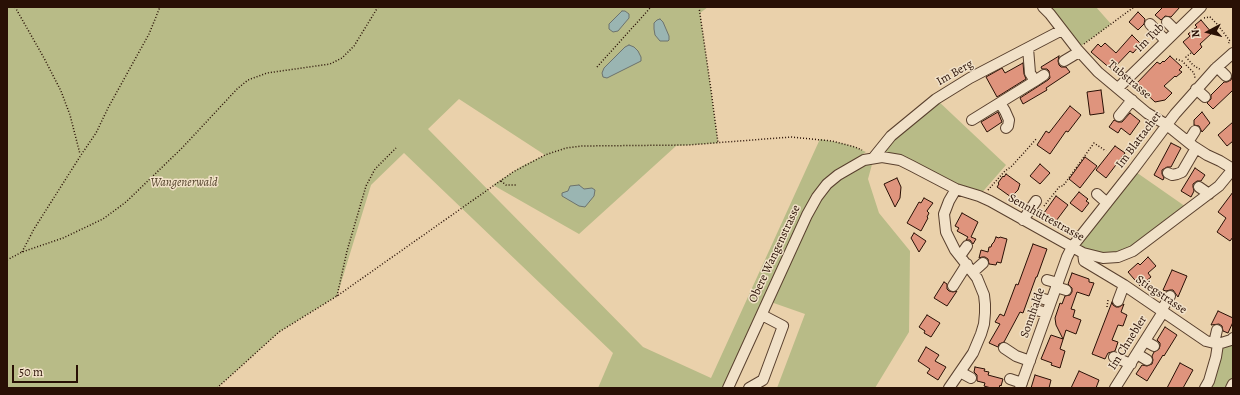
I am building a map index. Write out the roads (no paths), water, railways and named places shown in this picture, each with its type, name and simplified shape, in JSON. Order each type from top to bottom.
[{"type":"street","name":"Tubstrasse","points":[[1043,7],[1098,72],[1147,113],[1167,125],[1182,141],[1233,169]]},
{"type":"street","name":"Im Tub","points":[[1118,88],[1197,11]]},
{"type":"street","points":[[1167,22],[1176,31]]},
{"type":"street","points":[[1150,24],[1166,41]]},
{"type":"street","name":"Im Berg","points":[[874,157],[891,136],[936,99],[970,78],[1062,30]]},
{"type":"street","points":[[1028,48],[1030,72],[1035,81]]},
{"type":"street","name":"Im Blattacher","points":[[1072,247],[1167,125],[1195,85],[1217,67],[1230,49]]},
{"type":"street","points":[[1064,62],[1078,50]]},
{"type":"street","points":[[1217,67],[1226,76]]},
{"type":"street","points":[[972,120],[1044,75]]},
{"type":"street","points":[[1195,85],[1205,97]]},
{"type":"street","points":[[1119,116],[1132,100]]},
{"type":"street","points":[[1000,103],[1009,120],[1006,128]]},
{"type":"street","points":[[1182,141],[1195,131]]},
{"type":"street","points":[[1168,173],[1172,175],[1182,172],[1196,148]]},
{"type":"street","name":"Sennhüttestrasse","points":[[874,157],[882,156],[896,159],[912,166],[956,189],[979,196],[1083,253],[1103,258],[1118,257],[1132,251],[1219,186],[1233,169]]},
{"type":"street","name":"Obere Wangenstrasse","points":[[728,388],[807,215],[817,197],[827,184],[838,175],[860,162],[874,157]]},
{"type":"street","points":[[1199,187],[1209,194]]},
{"type":"street","points":[[949,388],[973,353],[982,334],[985,304],[981,286],[970,268],[955,250],[946,232],[944,214],[956,189]]},
{"type":"street","points":[[1097,194],[1107,203]]},
{"type":"street","points":[[1023,220],[1039,205]]},
{"type":"street","points":[[960,256],[967,246]]},
{"type":"street","name":"Sonnhalde","points":[[1021,385],[1030,361],[1044,338],[1051,307],[1060,287],[1067,257],[1072,247]]},
{"type":"street","name":"Stiegstrasse","points":[[1083,253],[1084,261],[1127,285],[1206,341],[1216,344]]},
{"type":"street","points":[[953,286],[970,268],[983,263]]},
{"type":"street","points":[[1047,280],[1060,287]]},
{"type":"street","points":[[1118,301],[1127,285]]},
{"type":"street","name":"Im Chnebler","points":[[1115,388],[1145,341],[1170,296]]},
{"type":"street","points":[[1040,298],[1051,307]]},
{"type":"street","points":[[1036,310],[1051,307]]},
{"type":"street","points":[[749,388],[763,380],[783,326],[762,314]]},
{"type":"street","points":[[1205,388],[1209,381],[1214,363],[1217,330]]},
{"type":"street","points":[[1216,344],[1231,340],[1233,338]]},
{"type":"street","points":[[1145,341],[1154,346]]},
{"type":"street","points":[[1004,348],[1016,356],[1030,361]]},
{"type":"street","points":[[1137,354],[1147,360]]},
{"type":"street","points":[[1114,357],[1131,364]]},
{"type":"street","points":[[960,372],[971,378]]},
{"type":"street","points":[[1010,379],[1021,385]]},
{"type":"street","points":[[1231,388],[1233,384]]},
{"type":"water","points":[[622,11],[629,14],[629,18],[618,31],[613,32],[609,29],[609,24]]},
{"type":"water","points":[[660,19],[663,22],[669,36],[668,41],[660,41],[655,35],[654,23]]},
{"type":"water","points":[[629,45],[638,51],[641,61],[607,78],[603,77],[602,73],[604,68],[625,47]]},
{"type":"water","points":[[579,185],[584,189],[592,188],[595,190],[594,196],[585,207],[579,206],[562,196],[562,193],[568,191],[570,186]]},
{"type":"park label","name":"Wangenerwald","points":[[184,183]]}]
